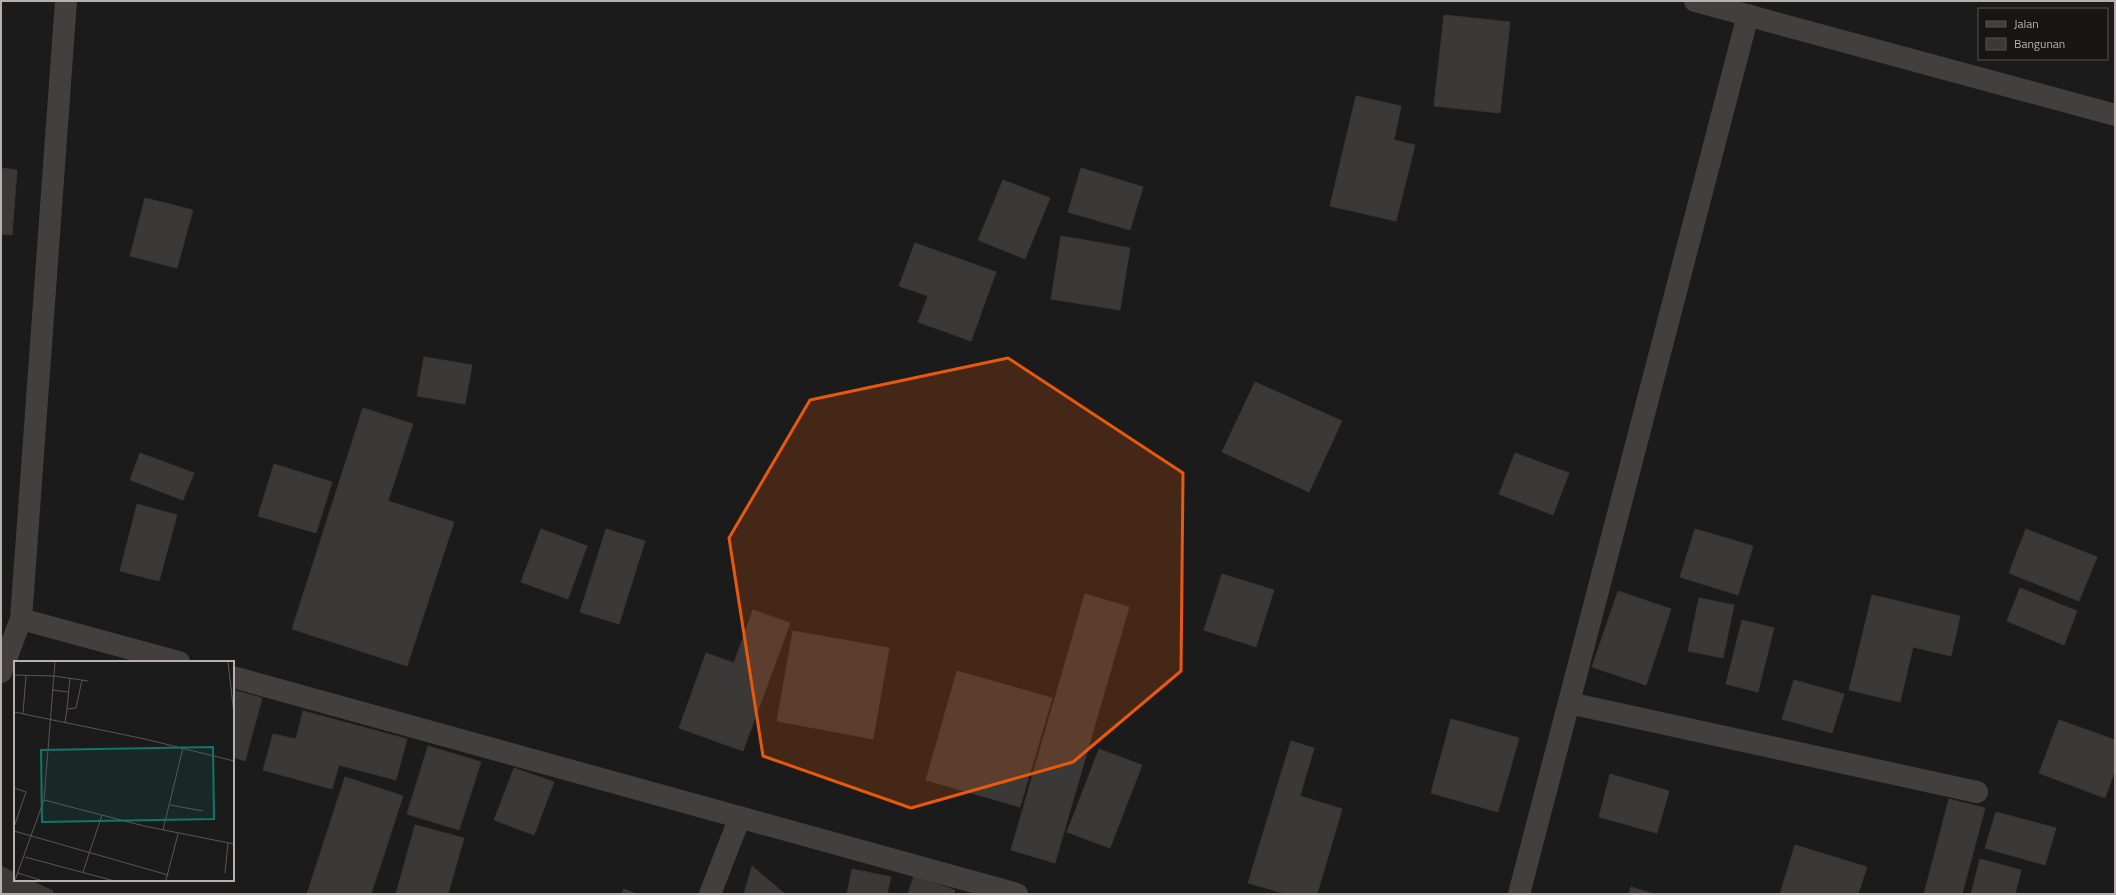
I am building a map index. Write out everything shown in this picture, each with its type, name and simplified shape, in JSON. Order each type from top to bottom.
[{"type":"street","points":[[1,672],[21,618],[66,1]]},
{"type":"street","points":[[1695,1],[2115,115]]},
{"type":"street","points":[[1519,894],[1748,15]]},
{"type":"street","points":[[21,618],[175,661]]},
{"type":"street","points":[[234,677],[1016,894]]},
{"type":"street","points":[[1569,703],[1977,792]]},
{"type":"street","points":[[710,894],[740,817]]},
{"type":"highlighted area","points":[[1008,358],[1183,473],[1181,671],[1073,762],[911,808],[763,756],[729,538],[810,400]]},
{"type":"building","points":[[1444,15],[1510,22],[1500,113],[1434,106]]},
{"type":"building","points":[[1356,96],[1401,106],[1394,140],[1415,145],[1396,221],[1330,206]]},
{"type":"building","points":[[1,168],[17,170],[12,235],[1,234]]},
{"type":"building","points":[[1081,168],[1143,187],[1130,230],[1068,212]]},
{"type":"building","points":[[1003,180],[1050,198],[1025,259],[978,240]]},
{"type":"building","points":[[145,198],[193,210],[177,268],[130,256]]},
{"type":"building","points":[[1061,236],[1130,248],[1120,310],[1051,299]]},
{"type":"building","points":[[915,243],[996,272],[971,341],[918,322],[928,296],[899,286]]},
{"type":"building","points":[[424,357],[472,365],[465,404],[417,396]]},
{"type":"building","points":[[1255,382],[1342,421],[1309,492],[1222,452]]},
{"type":"building","points":[[363,408],[413,424],[388,501],[454,522],[407,666],[292,629]]},
{"type":"building","points":[[140,453],[194,473],[183,500],[130,480]]},
{"type":"building","points":[[1515,453],[1569,473],[1553,515],[1499,494]]},
{"type":"building","points":[[274,464],[332,482],[316,533],[258,516]]},
{"type":"building","points":[[137,504],[177,515],[159,581],[120,571]]},
{"type":"building","points":[[541,529],[587,546],[568,599],[521,582]]},
{"type":"building","points":[[606,529],[645,541],[619,624],[580,612]]},
{"type":"building","points":[[1695,529],[1753,546],[1738,595],[1680,577]]},
{"type":"building","points":[[2026,529],[2097,557],[2079,601],[2009,573]]},
{"type":"building","points":[[1222,574],[1274,590],[1256,647],[1204,630]]},
{"type":"building","points":[[2020,588],[2077,611],[2064,645],[2007,621]]},
{"type":"building","points":[[1618,591],[1671,609],[1646,685],[1592,667]]},
{"type":"building","points":[[1085,594],[1129,607],[1055,863],[1011,850]]},
{"type":"building","points":[[1872,595],[1960,616],[1951,656],[1913,647],[1900,702],[1849,690]]},
{"type":"building","points":[[1699,598],[1734,605],[1723,658],[1688,651]]},
{"type":"building","points":[[753,610],[790,623],[743,751],[679,728],[706,653],[734,663]]},
{"type":"building","points":[[1742,620],[1774,628],[1758,692],[1726,684]]},
{"type":"building","points":[[793,631],[889,648],[873,739],[777,721]]},
{"type":"building","points":[[957,671],[1052,698],[1020,807],[926,780]]},
{"type":"building","points":[[1794,680],[1844,694],[1832,733],[1782,719]]},
{"type":"building","points":[[234,690],[262,698],[245,761],[234,757]]},
{"type":"building","points":[[303,711],[407,739],[396,780],[339,765],[332,789],[263,770],[273,734],[296,739]]},
{"type":"building","points":[[1451,719],[1519,738],[1498,812],[1431,793]]},
{"type":"building","points":[[2059,720],[2115,740],[2115,770],[2105,798],[2039,773]]},
{"type":"building","points":[[1291,741],[1314,748],[1300,796],[1342,809],[1317,894],[1287,894],[1248,883]]},
{"type":"building","points":[[428,746],[481,762],[459,830],[407,814]]},
{"type":"building","points":[[1099,749],[1142,765],[1110,848],[1067,832]]},
{"type":"building","points":[[514,768],[554,782],[534,835],[494,820]]},
{"type":"building","points":[[1610,774],[1669,791],[1657,833],[1599,817]]},
{"type":"building","points":[[345,777],[403,796],[371,894],[307,894]]},
{"type":"building","points":[[1949,799],[1985,808],[1962,894],[1924,894]]},
{"type":"building","points":[[1996,812],[2056,828],[2045,865],[1985,848]]},
{"type":"building","points":[[415,825],[464,838],[448,894],[396,894]]},
{"type":"building","points":[[1795,845],[1867,867],[1858,894],[1780,894]]},
{"type":"building","points":[[1980,859],[2021,870],[2015,894],[1971,894]]},
{"type":"building","points":[[1,866],[14,872],[14,881],[32,881],[53,891],[52,894],[1,894]]},
{"type":"building","points":[[752,866],[785,894],[744,894]]},
{"type":"building","points":[[852,869],[891,877],[887,894],[847,894]]},
{"type":"building","points":[[914,876],[955,890],[954,894],[908,894]]},
{"type":"building","points":[[1631,887],[1654,894],[1629,894]]},
{"type":"building","points":[[624,889],[636,894],[622,894]]}]
